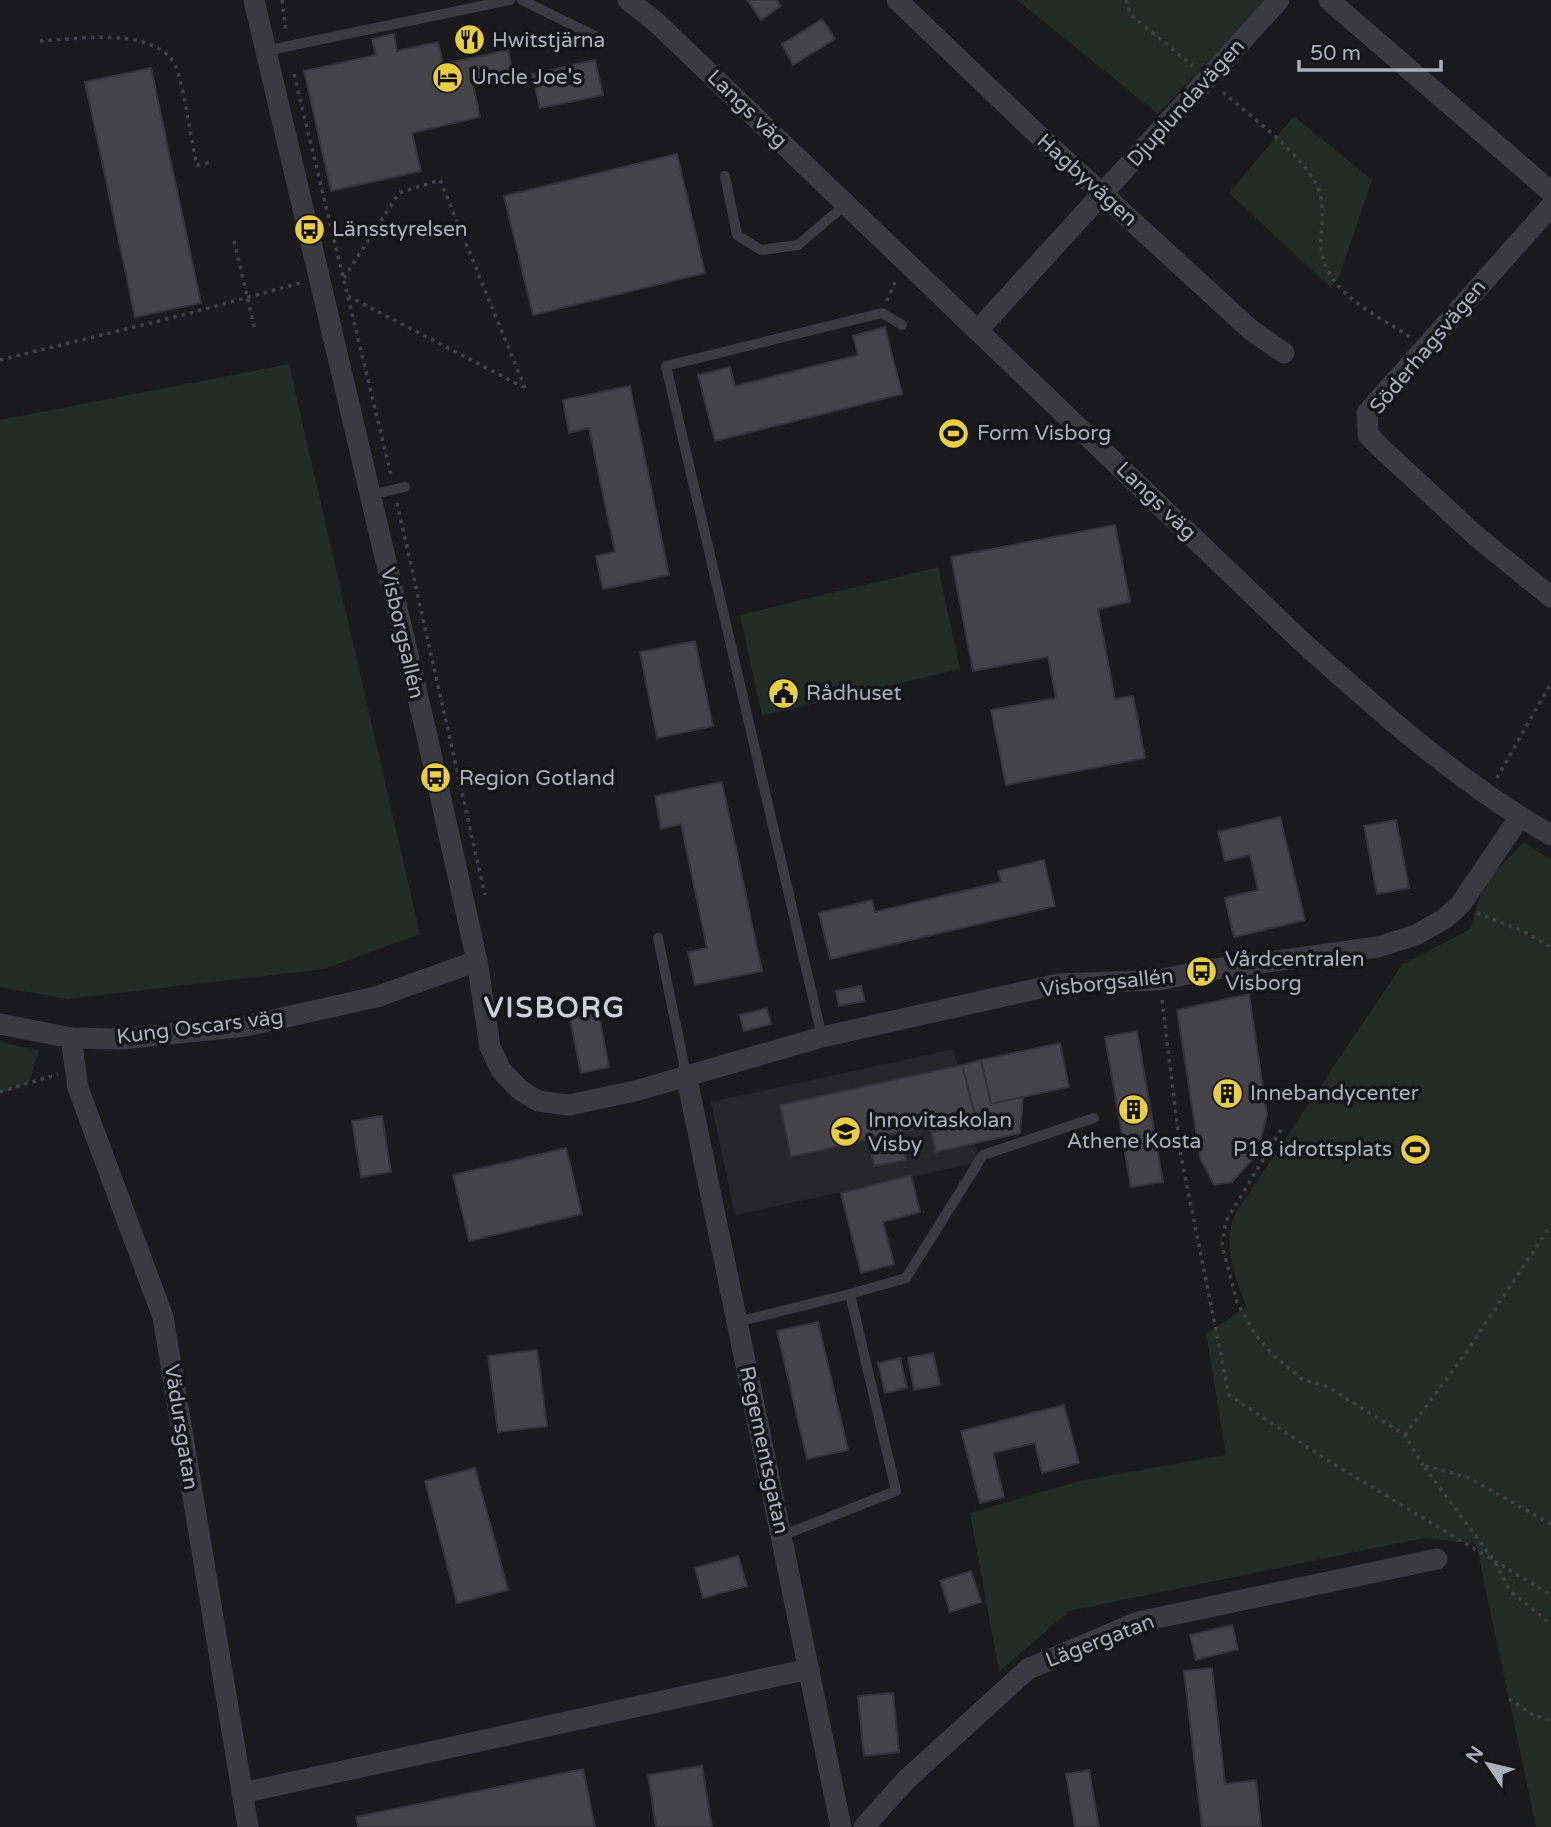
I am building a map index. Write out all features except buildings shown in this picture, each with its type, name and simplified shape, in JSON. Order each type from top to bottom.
[{"type":"street","name":"Visborgsallén","points":[[254,0],[477,961],[490,1047],[501,1070],[520,1090],[538,1101],[569,1105],[635,1091],[686,1074],[822,1037],[1058,984],[1159,980],[1378,947],[1416,935],[1444,919],[1460,905],[1520,818]]},
{"type":"street","name":"Langs väg","points":[[628,0],[657,23],[905,259],[1298,638],[1359,693],[1488,795],[1520,818],[1551,835]]},
{"type":"street","name":"Hagbyvägen","points":[[897,0],[1103,195],[1251,330],[1284,353]]},
{"type":"street","name":"Djuplundavägen","points":[[978,330],[1279,0]]},
{"type":"street","points":[[1329,0],[1551,192]]},
{"type":"street","name":"Söderhagsvägen","points":[[1551,206],[1367,413],[1368,435],[1476,536],[1551,597]]},
{"type":"street","name":"Kung Oscars väg","points":[[0,1024],[71,1038],[122,1039],[246,1026],[376,997],[477,961]]},
{"type":"street","name":"Vädursgatan","points":[[71,1038],[78,1088],[163,1317],[248,1827]]},
{"type":"street","name":"Regementsgatan","points":[[686,1074],[841,1827]]},
{"type":"street","name":"Lägergatan","points":[[864,1827],[906,1780],[1028,1670],[1139,1622],[1437,1559]]},
{"type":"street","points":[[242,1793],[809,1669]]},
{"type":"lane","points":[[265,51],[510,0]]},
{"type":"lane","points":[[522,0],[597,37]]},
{"type":"lane","points":[[725,176],[737,235],[761,250],[798,245],[846,204]]},
{"type":"lane","points":[[822,1037],[666,366],[882,313],[902,325]]},
{"type":"lane","points":[[370,495],[405,487]]},
{"type":"lane","points":[[658,938],[686,1074]]},
{"type":"lane","points":[[737,1322],[906,1278],[983,1155],[1094,1118]]},
{"type":"lane","points":[[781,1536],[896,1492],[850,1294]]},
{"type":"path","points":[[1126,0],[1131,15],[1208,78],[1299,161],[1316,183],[1321,200],[1321,250],[1325,270],[1340,290],[1424,346]]},
{"type":"path","points":[[40,41],[106,37],[155,44],[174,62],[197,165],[213,162]]},
{"type":"path","points":[[344,278],[399,193],[440,180],[525,388],[450,346],[348,296]]},
{"type":"path","points":[[234,241],[255,330]]},
{"type":"path","points":[[882,313],[905,259]]},
{"type":"path","points":[[0,360],[319,277]]},
{"type":"path","points":[[1488,795],[1551,683]]},
{"type":"path","points":[[1460,905],[1525,932],[1551,947]]},
{"type":"path","points":[[1159,980],[1181,1156],[1229,1395],[1326,1460],[1551,1595]]},
{"type":"path","points":[[0,1092],[75,1069]]},
{"type":"path","points":[[1281,1130],[1226,1221],[1222,1245],[1237,1302],[1255,1334],[1273,1355],[1302,1379],[1328,1387],[1405,1435],[1423,1465],[1495,1562],[1510,1591],[1551,1624]]},
{"type":"path","points":[[1405,1435],[1465,1353],[1551,1225]]},
{"type":"path","points":[[1423,1465],[1467,1477],[1551,1524]]},
{"type":"path","points":[[1509,1699],[1532,1714],[1551,1721]]},
{"type":"shaded area","points":[[1017,0],[1266,0],[1158,114]]},
{"type":"shaded area","points":[[1294,116],[1372,180],[1339,277],[1330,287],[1229,193]]},
{"type":"shaded area","points":[[289,364],[420,934],[324,969],[67,999],[0,987],[0,420]]},
{"type":"shaded area","points":[[938,567],[960,669],[762,716],[740,615]]},
{"type":"shaded area","points":[[1524,842],[1551,860],[1551,1827],[1536,1827],[1476,1544],[1424,1538],[1069,1611],[999,1672],[970,1513],[1079,1481],[1226,1455],[1206,1334],[1246,1307],[1231,1260],[1230,1236],[1236,1212],[1402,965],[1470,929],[1484,883]]},
{"type":"shaded area","points":[[0,1042],[39,1050],[29,1083],[0,1093]]},
{"type":"shaded area","name":"Innovitaskolan Visby","points":[[954,1049],[979,1162],[735,1215],[711,1102]]},
{"type":"place","name":"Hwitstjärna","points":[[469,40]]},
{"type":"place","name":"Uncle Joe's","points":[[448,77]]},
{"type":"place","name":"Länsstyrelsen","points":[[309,229]]},
{"type":"place","name":"Form Visborg","points":[[954,433]]},
{"type":"place","name":"Rådhuset","points":[[783,693]]},
{"type":"place","name":"Region Gotland","points":[[436,778]]},
{"type":"place","name":"Vårdcentralen Visborg","points":[[1202,971]]},
{"type":"place","name":"Innebandycenter","points":[[1227,1093]]},
{"type":"place","name":"Athene Kosta","points":[[1134,1109]]},
{"type":"place","name":"Innovitaskolan Visby","points":[[845,1132]]},
{"type":"place","name":"P18 idrottsplats","points":[[1415,1149]]},
{"type":"district","name":"VISBORG","points":[[555,1008]]}]
